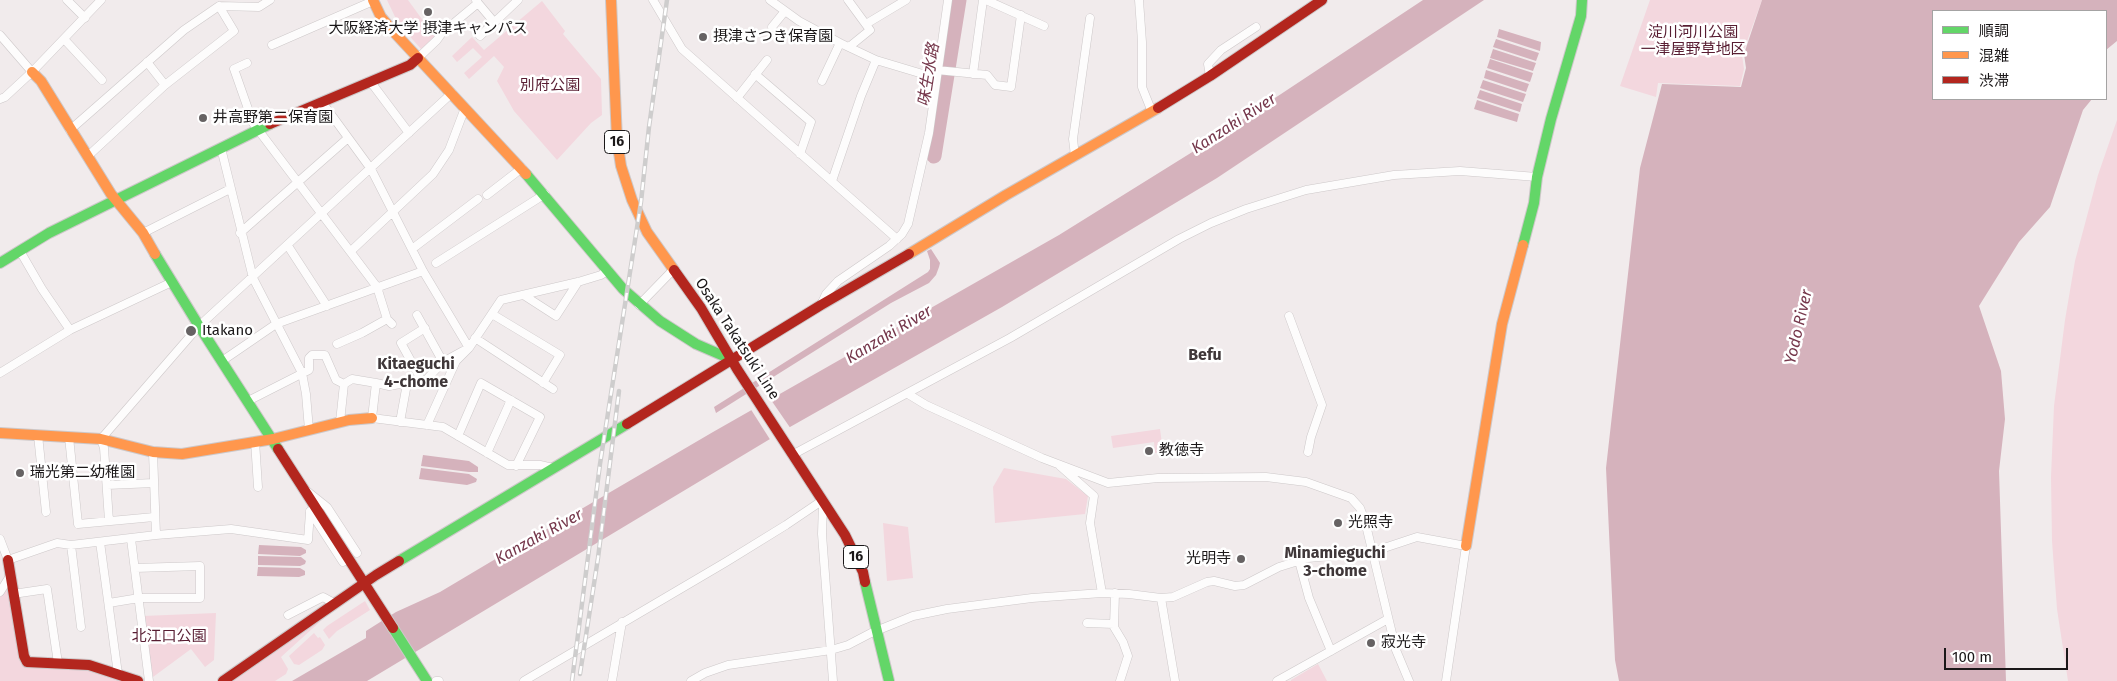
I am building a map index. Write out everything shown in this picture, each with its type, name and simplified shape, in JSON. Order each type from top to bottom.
[{"type":"street","points":[[67,0],[84,18]]},
{"type":"street","points":[[70,130],[184,30],[220,6],[258,7],[270,0]]},
{"type":"street","points":[[272,45],[373,0],[386,23],[522,168],[623,289],[660,321],[696,344],[735,364]]},
{"type":"street","name":"Osaka Takatsuki Line","points":[[611,0],[615,122],[621,166],[639,217],[673,270],[702,308],[790,451],[846,535],[863,572],[888,681]]},
{"type":"street","points":[[653,0],[682,49],[897,240]]},
{"type":"street","points":[[770,0],[785,11],[840,43],[876,60],[937,74],[956,72],[987,75],[995,85],[1011,87],[1021,15]]},
{"type":"street","points":[[848,0],[870,30],[848,47]]},
{"type":"street","points":[[866,24],[906,0]]},
{"type":"street","points":[[821,305],[826,294],[838,281],[897,240],[906,229],[912,214],[929,133],[948,0]]},
{"type":"street","points":[[973,74],[984,0],[1044,26]]},
{"type":"street","points":[[1139,0],[1142,42],[1142,87],[1152,112]]},
{"type":"street","points":[[224,681],[334,603],[367,586],[552,468],[735,364],[821,305],[1006,195],[1152,112],[1210,76],[1322,0]]},
{"type":"street","points":[[1446,681],[1502,324],[1534,203],[1537,177],[1560,83],[1581,16],[1582,0]]},
{"type":"street","points":[[0,98],[5,97],[32,72],[98,1]]},
{"type":"street","points":[[0,263],[49,233],[259,129],[410,65],[477,1],[494,22]]},
{"type":"street","points":[[480,36],[519,2]]},
{"type":"street","points":[[88,156],[165,85],[234,31],[220,6]]},
{"type":"street","points":[[772,27],[785,11]]},
{"type":"street","points":[[1074,156],[1074,139],[1090,18]]},
{"type":"street","points":[[1210,76],[1208,64],[1220,50],[1256,27]]},
{"type":"street","points":[[0,35],[41,81],[111,194],[143,234],[199,326],[306,490],[426,680]]},
{"type":"street","points":[[64,39],[102,80]]},
{"type":"street","points":[[822,81],[840,43]]},
{"type":"street","points":[[736,98],[767,60]]},
{"type":"street","points":[[832,182],[861,96],[876,60]]},
{"type":"street","points":[[147,62],[165,85]]},
{"type":"street","points":[[247,62],[234,69],[253,122],[377,287],[389,321],[340,342],[348,349]]},
{"type":"street","points":[[755,74],[812,122],[800,154]]},
{"type":"street","points":[[370,81],[410,133]]},
{"type":"street","points":[[101,439],[199,326],[452,93]]},
{"type":"street","points":[[322,102],[371,169],[423,271],[469,348]]},
{"type":"street","points":[[351,251],[433,174],[449,150],[465,108]]},
{"type":"street","points":[[240,233],[348,138]]},
{"type":"street","points":[[221,148],[252,278],[302,373],[309,430]]},
{"type":"street","points":[[487,195],[522,168]]},
{"type":"street","points":[[790,451],[908,394],[1010,338],[1179,239],[1211,223],[1246,209],[1306,190],[1394,175],[1460,171],[1537,177]]},
{"type":"street","points":[[143,234],[230,189]]},
{"type":"street","points":[[436,263],[545,194]]},
{"type":"street","points":[[412,249],[478,199]]},
{"type":"street","points":[[288,246],[327,306]]},
{"type":"street","points":[[20,251],[42,289],[70,330]]},
{"type":"street","points":[[427,425],[456,361],[469,348],[501,300],[525,296],[578,282],[602,275],[608,270]]},
{"type":"street","points":[[640,305],[673,270]]},
{"type":"street","points":[[222,361],[276,324],[423,271]]},
{"type":"street","points":[[0,373],[70,330],[172,282]]},
{"type":"street","points":[[525,296],[556,316],[578,282]]},
{"type":"street","points":[[492,314],[560,355],[543,382]]},
{"type":"street","points":[[417,315],[443,362]]},
{"type":"street","points":[[1289,316],[1322,405],[1308,452]]},
{"type":"street","points":[[425,328],[401,342],[423,383],[443,362],[469,348]]},
{"type":"street","points":[[476,338],[554,390]]},
{"type":"street","points":[[248,401],[309,370],[309,358],[312,355],[325,355],[336,380],[344,384]]},
{"type":"street","points":[[344,384],[352,379],[390,386],[403,386],[400,422]]},
{"type":"street","points":[[372,418],[376,383]]},
{"type":"street","points":[[458,436],[481,383],[540,417],[516,466]]},
{"type":"street","points":[[340,422],[344,384]]},
{"type":"street","points":[[908,394],[926,405],[1057,463],[1108,482],[1158,478],[1266,477],[1306,482],[1351,498],[1360,508],[1396,650],[1409,681]]},
{"type":"street","points":[[487,453],[511,400]]},
{"type":"street","points":[[0,433],[101,439],[154,452],[182,454],[273,439],[340,422],[372,418],[443,427],[508,465],[540,465],[552,468]]},
{"type":"street","points":[[38,435],[46,512]]},
{"type":"street","points":[[69,437],[78,524],[154,517]]},
{"type":"street","points":[[101,439],[104,448],[109,521]]},
{"type":"street","points":[[255,441],[258,487]]},
{"type":"street","points":[[154,452],[154,517],[156,534]]},
{"type":"street","points":[[1057,463],[1094,496],[1090,523],[1102,593]]},
{"type":"street","points":[[106,486],[154,483]]},
{"type":"street","points":[[8,560],[57,543],[70,545],[131,539],[156,534],[231,529],[308,540],[310,512],[306,490]]},
{"type":"street","points":[[306,490],[327,507],[357,553]]},
{"type":"street","points":[[524,681],[741,553],[823,500]]},
{"type":"street","points":[[823,500],[822,534],[833,681]]},
{"type":"street","points":[[310,512],[343,562]]},
{"type":"street","points":[[692,681],[705,673],[728,665],[831,650],[848,645],[877,630],[913,616],[947,609],[1032,598],[1102,593],[1161,598],[1173,597],[1200,584],[1214,581],[1235,586],[1244,585],[1279,567],[1308,558],[1372,552],[1417,537],[1466,546]]},
{"type":"street","points":[[131,539],[150,681]]},
{"type":"street","points":[[100,542],[118,674]]},
{"type":"street","points":[[1,544],[8,560],[24,656],[27,662],[89,665],[138,681]]},
{"type":"street","points":[[70,545],[81,627]]},
{"type":"street","points":[[1299,561],[1309,598],[1331,651]]},
{"type":"street","points":[[109,603],[139,598],[200,598],[200,566],[135,568]]},
{"type":"street","points":[[0,592],[10,576]]},
{"type":"street","points":[[13,594],[47,588],[58,663]]},
{"type":"street","points":[[1115,594],[1114,628],[1124,642],[1128,656],[1120,681]]},
{"type":"street","points":[[288,616],[323,597],[334,603]]},
{"type":"street","points":[[1161,598],[1175,681]]},
{"type":"street","points":[[1277,681],[1287,679],[1331,651],[1388,619]]},
{"type":"street","points":[[612,681],[622,622]]},
{"type":"street","points":[[1087,623],[1114,624]]},
{"type":"green space","points":[[387,0],[408,0],[435,37],[421,49],[398,23]]},
{"type":"green space","name":"淀川河川公園 一津屋野草地区","points":[[1650,0],[1762,0],[1742,55],[1744,69],[1740,86],[1658,83],[1656,97],[1620,86]]},
{"type":"green space","name":"別府公園","points":[[542,1],[565,31],[563,34],[601,79],[602,115],[591,123],[557,160],[514,111],[497,81],[504,67],[494,56],[469,79],[464,73],[482,57],[473,48],[457,62],[452,56],[472,37],[484,50]]},
{"type":"green space","points":[[2117,120],[2117,681],[2068,681],[2057,609],[2052,541],[2051,477],[2054,406],[2075,261],[2098,175]]},
{"type":"green space","points":[[1160,429],[1163,451],[1155,453],[1154,442],[1113,448],[1111,436]]},
{"type":"green space","points":[[1004,468],[1066,479],[1088,496],[1085,514],[995,523],[993,487]]},
{"type":"green space","points":[[883,523],[908,527],[913,578],[887,581]]},
{"type":"green space","points":[[5,588],[8,589],[21,664],[88,669],[125,681],[0,681],[0,597]]},
{"type":"green space","points":[[365,601],[370,610],[337,631],[329,639],[323,630]]},
{"type":"green space","points":[[333,610],[281,657],[288,669],[286,674],[275,681],[231,681]]},
{"type":"green space","name":"北江口公園","points":[[216,613],[214,660],[205,667],[191,649],[153,677],[143,616]]},
{"type":"green space","points":[[314,633],[318,638],[320,637],[325,645],[322,650],[299,665],[294,664],[289,656]]},
{"type":"green space","points":[[1318,664],[1327,681],[1291,681],[1291,680]]},
{"type":"water","name":"Kanzaki River","points":[[1423,0],[1484,0],[1217,178],[1002,307],[790,427],[367,681],[292,681],[366,638],[366,631],[396,612],[440,592],[519,545],[523,548],[541,538],[542,532],[713,432],[1059,235],[1210,141]]},
{"type":"water","name":"Yodo River","points":[[1762,0],[2117,0],[2117,41],[2107,49],[2107,10],[1932,10],[1932,100],[2091,100],[2083,110],[2050,207],[2019,242],[1979,306],[2001,371],[2005,419],[1999,471],[2006,681],[1619,681],[1615,660],[1606,468],[1640,168],[1662,84],[1741,87],[1746,68],[1744,54]]},
{"type":"water","points":[[1499,29],[1541,42],[1540,51],[1497,37]]},
{"type":"water","points":[[1496,39],[1539,53],[1536,61],[1493,47]]},
{"type":"water","points":[[1493,49],[1536,63],[1533,71],[1490,58]]},
{"type":"water","points":[[1490,59],[1533,73],[1530,82],[1487,68]]},
{"type":"water","points":[[1486,70],[1529,84],[1526,92],[1484,78]]},
{"type":"water","points":[[1483,80],[1526,94],[1523,102],[1480,88]]},
{"type":"water","points":[[1480,90],[1522,104],[1520,112],[1477,98]]},
{"type":"water","points":[[1477,100],[1519,114],[1517,122],[1474,109]]},
{"type":"water","points":[[931,249],[940,263],[936,275],[929,283],[891,303],[716,413],[714,407],[928,272],[930,260],[927,251]]},
{"type":"water","points":[[423,455],[469,461],[478,467],[478,472],[421,466]]},
{"type":"water","points":[[421,468],[469,474],[477,479],[476,482],[467,485],[419,479]]},
{"type":"water","points":[[259,545],[301,547],[306,550],[306,553],[300,556],[258,554]]},
{"type":"water","points":[[258,556],[301,557],[306,561],[305,564],[300,566],[258,565]]},
{"type":"water","points":[[258,567],[300,568],[305,571],[305,575],[299,577],[257,576]]},
{"type":"pier","points":[[769,397],[791,429],[771,441],[750,408]]},
{"type":"waterway","name":"味生水路","points":[[934,156],[959,0]]},
{"type":"railway","points":[[572,681],[600,464],[641,202],[649,127],[667,0]]},
{"type":"railway","points":[[580,674],[598,558],[619,391]]},
{"type":"traffic: fast","points":[[1523,245],[1534,203],[1537,177],[1551,119],[1581,16],[1582,0]]},
{"type":"traffic: fast","points":[[0,263],[49,233],[270,124]]},
{"type":"traffic: fast","points":[[526,174],[623,289],[660,321],[696,344],[733,360]]},
{"type":"traffic: fast","points":[[155,254],[278,449]]},
{"type":"traffic: fast","points":[[399,561],[627,424]]},
{"type":"traffic: fast","points":[[865,582],[889,681]]},
{"type":"traffic: fast","points":[[393,628],[427,681]]},
{"type":"traffic: slow","points":[[373,0],[381,17],[392,30],[526,174]]},
{"type":"traffic: slow","points":[[611,0],[617,140],[621,166],[632,200],[647,232],[674,270]]},
{"type":"traffic: slow","points":[[32,72],[41,81],[111,194],[143,233],[155,254]]},
{"type":"traffic: slow","points":[[909,254],[1006,195],[1158,108]]},
{"type":"traffic: slow","points":[[1466,546],[1502,324],[1523,245]]},
{"type":"traffic: slow","points":[[0,433],[101,439],[153,452],[182,454],[273,439],[349,420],[372,418]]},
{"type":"traffic: jam","points":[[1158,108],[1210,76],[1322,0]]},
{"type":"traffic: jam","points":[[270,124],[410,65],[418,58]]},
{"type":"traffic: jam","points":[[627,424],[821,305],[909,254]]},
{"type":"traffic: jam","points":[[674,270],[701,308],[737,369],[845,535],[863,572],[865,582]]},
{"type":"traffic: jam","points":[[278,449],[393,628]]},
{"type":"traffic: jam","points":[[8,560],[24,656],[27,662],[89,665],[138,681]]},
{"type":"traffic: jam","points":[[223,681],[399,561]]},
{"type":"place","name":"大阪経済大学 摂津キャンパス","points":[[428,12]]},
{"type":"place","name":"摂津さつき保育園","points":[[703,37]]},
{"type":"place","name":"井高野第二保育園","points":[[203,118]]},
{"type":"place","name":"Itakano","points":[[191,331]]},
{"type":"place","name":"教徳寺","points":[[1149,451]]},
{"type":"place","name":"瑞光第二幼稚園","points":[[20,473]]},
{"type":"place","name":"光照寺","points":[[1338,523]]},
{"type":"place","name":"光明寺","points":[[1241,559]]},
{"type":"place","name":"寂光寺","points":[[1371,643]]},
{"type":"district","name":"Befu","points":[[1205,356]]},
{"type":"district","name":"Kitaeguchi 4-chome","points":[[416,374]]},
{"type":"district","name":"Minamieguchi 3-chome","points":[[1335,563]]}]
